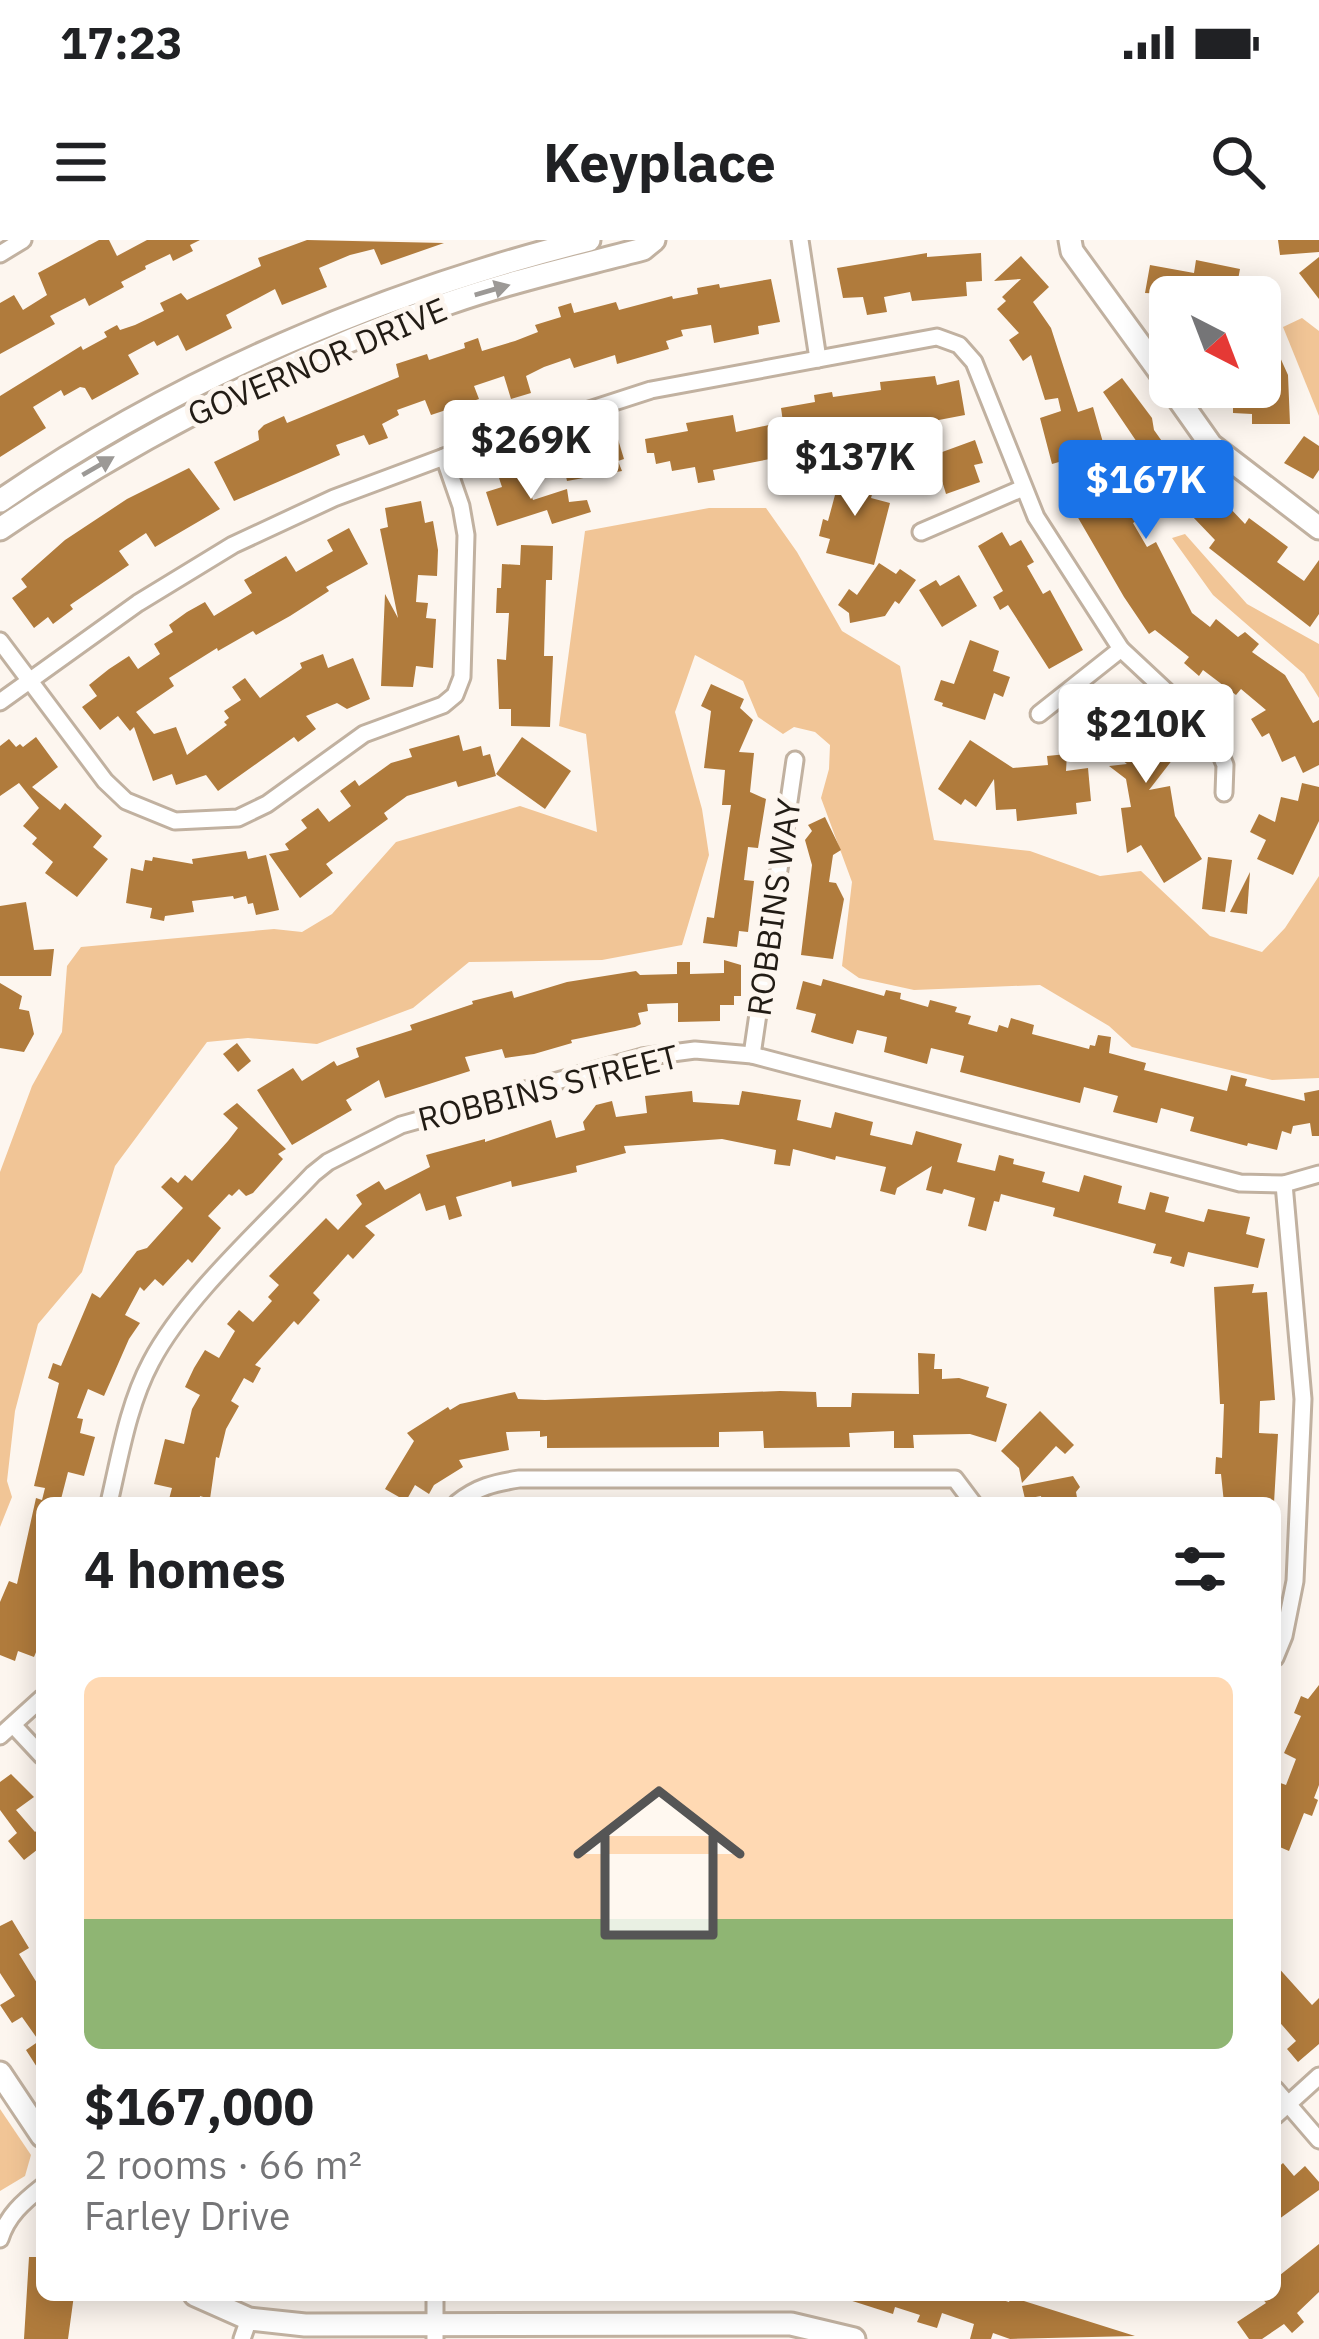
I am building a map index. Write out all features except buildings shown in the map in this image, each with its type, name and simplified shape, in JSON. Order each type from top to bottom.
[{"type":"main road","name":"GOVERNOR DRIVE","points":[[0,501],[50,466],[159,406],[341,320],[444,281],[589,240]]},
{"type":"main road","name":"GOVERNOR DRIVE","points":[[0,529],[152,436],[274,374],[451,302],[644,249],[654,240]]},
{"type":"main road","points":[[1070,240],[1072,251],[1149,357]]},
{"type":"main road","points":[[1186,408],[1211,445],[1319,527]]},
{"type":"main road","points":[[0,2073],[36,2127]]},
{"type":"main road","points":[[204,2301],[245,2329],[305,2325],[435,2331],[791,2324],[854,2339]]},
{"type":"street","points":[[0,254],[23,240]]},
{"type":"street","points":[[800,240],[818,359]]},
{"type":"street","points":[[0,702],[138,603],[233,545],[334,497],[651,390],[937,338],[959,344],[974,362],[1023,488],[1103,627],[1212,734],[1226,765],[1224,793]]},
{"type":"street","points":[[0,641],[105,781],[126,801],[175,821],[238,818],[266,804],[364,734],[443,705],[455,695],[462,676],[466,535],[444,457]]},
{"type":"street","points":[[921,532],[1023,488]]},
{"type":"street","points":[[1039,714],[1121,649]]},
{"type":"street","name":"ROBBINS WAY","points":[[752,1055],[794,760]]},
{"type":"street","name":"ROBBINS STREET","points":[[110,1497],[130,1412],[151,1361],[183,1314],[328,1162],[401,1125],[642,1057],[695,1050],[752,1055],[1240,1183],[1284,1184],[1319,1174]]},
{"type":"street","points":[[1281,1643],[1295,1582],[1303,1399],[1284,1184]]},
{"type":"street","points":[[464,1497],[492,1483],[519,1480],[955,1479],[968,1497]]},
{"type":"street","points":[[36,1704],[7,1731],[36,1752]]},
{"type":"street","points":[[1319,2076],[1282,2110],[1319,2140]]},
{"type":"street","points":[[0,2240],[21,2204],[36,2192]]},
{"type":"shaded area","points":[[1302,318],[1319,331],[1319,416],[1283,327]]},
{"type":"shaded area","points":[[709,508],[766,508],[842,631],[900,666],[934,840],[1030,851],[1100,876],[1141,871],[1210,936],[1262,952],[1285,928],[1319,876],[1319,1078],[1272,1080],[1132,1047],[1109,1026],[1040,985],[914,990],[859,978],[842,966],[852,882],[821,798],[830,745],[815,732],[794,727],[783,734],[758,717],[743,681],[695,655],[675,712],[702,809],[709,855],[682,945],[602,960],[469,962],[413,1008],[317,1044],[248,1038],[207,1042],[115,1166],[82,1272],[38,1324],[15,1411],[7,1481],[12,1497],[0,1527],[0,1172],[32,1086],[62,1032],[67,966],[81,947],[274,929],[302,932],[332,914],[396,842],[520,806],[597,832],[586,734],[559,726],[585,531]]},
{"type":"shaded area","points":[[1185,534],[1247,604],[1319,644],[1319,698],[1304,674],[1213,595],[1172,538]]},
{"type":"shaded area","points":[[0,2109],[31,2155],[25,2176],[0,2191]]}]
